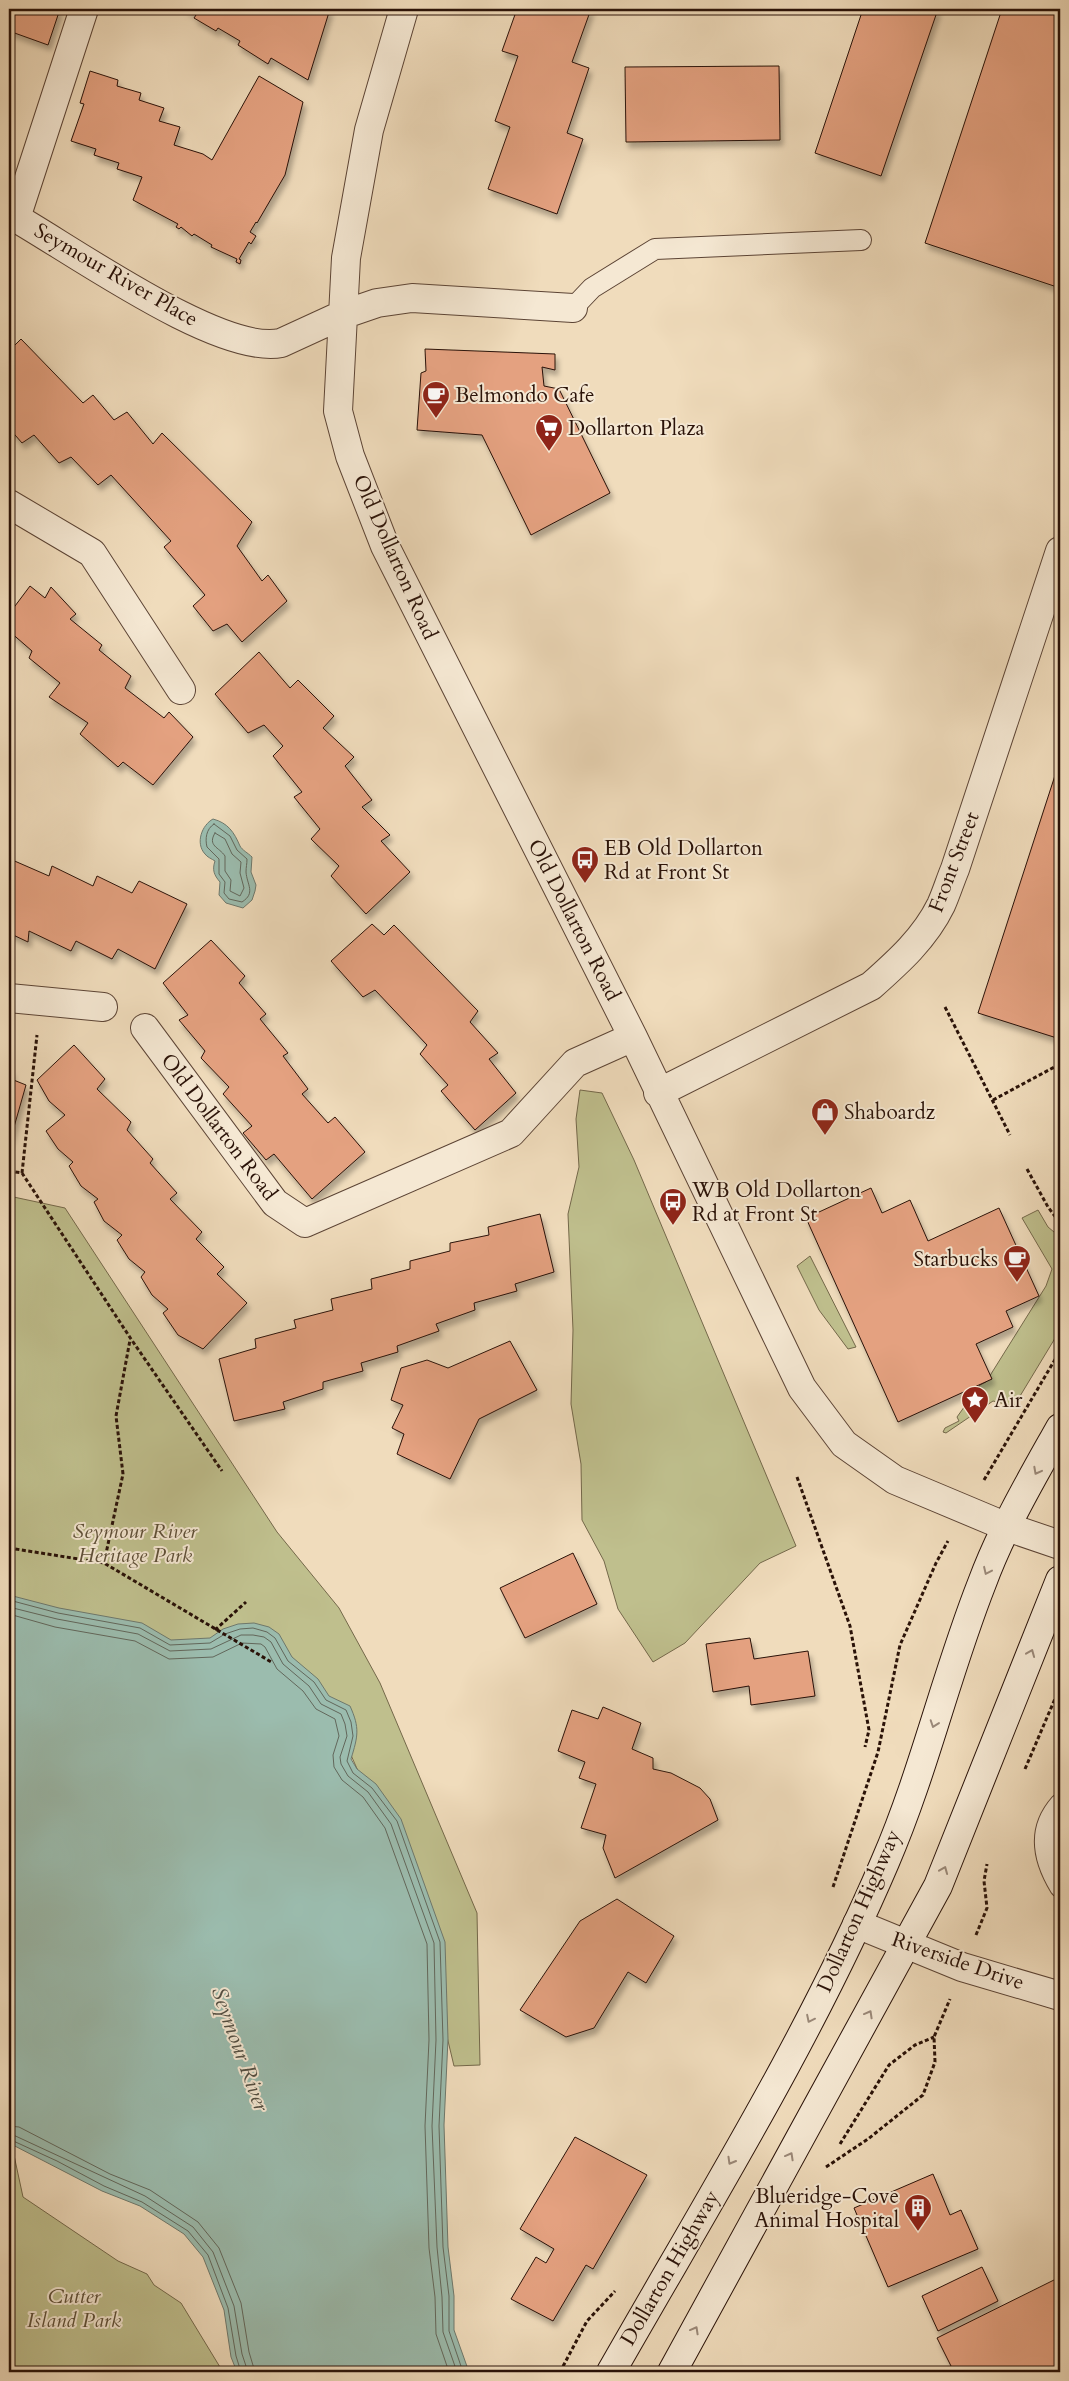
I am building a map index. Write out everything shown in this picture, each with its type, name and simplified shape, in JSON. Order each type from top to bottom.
[{"type":"street","points":[[13,216],[84,9]]},
{"type":"street","name":"Old Dollarton Road","points":[[404,9],[369,130],[346,258],[338,411],[350,456],[385,546],[633,1037],[658,1093],[802,1388],[844,1444],[895,1480],[1007,1527],[1060,1545]]},
{"type":"street","name":"Seymour River Place","points":[[13,216],[151,300],[226,336],[270,346],[281,343],[342,315],[377,303],[412,298],[573,308]]},
{"type":"street","points":[[9,504],[92,553],[181,690]]},
{"type":"street","name":"Front Street","points":[[658,1093],[870,986],[900,961],[923,933],[941,905],[955,869],[1060,551]]},
{"type":"street","points":[[9,998],[103,1007]]},
{"type":"street","name":"Old Dollarton Road","points":[[145,1028],[275,1203],[305,1223],[511,1133],[575,1063],[633,1037]]},
{"type":"street","name":"Dollarton Highway","points":[[611,2372],[789,2060],[857,1924],[891,1847],[982,1582],[1007,1527],[1060,1428]]},
{"type":"street","points":[[672,2372],[938,1886],[1060,1580]]},
{"type":"street","name":"Riverside Drive","points":[[857,1924],[962,1967],[1060,1996]]},
{"type":"lane","points":[[573,308],[592,288],[655,249],[861,240]]},
{"type":"lane","points":[[1060,1804],[1044,1830],[1044,1853],[1060,1887]]},
{"type":"path","points":[[40,1001],[22,1173],[131,1339],[222,1471]]},
{"type":"path","points":[[945,1007],[1010,1136]]},
{"type":"path","points":[[992,1100],[1060,1064]]},
{"type":"path","points":[[1027,1169],[1048,1207],[1060,1223]]},
{"type":"path","points":[[9,1172],[22,1173]]},
{"type":"path","points":[[104,1563],[123,1474],[116,1416],[131,1339]]},
{"type":"path","points":[[994,1462],[1060,1351]]},
{"type":"path","points":[[797,1477],[850,1626],[869,1730],[865,1747]]},
{"type":"path","points":[[9,1548],[104,1563],[273,1663]]},
{"type":"path","points":[[846,1844],[878,1752],[900,1645],[942,1552]]},
{"type":"path","points":[[216,1630],[246,1602]]},
{"type":"path","points":[[826,2167],[868,2139],[923,2095],[935,2062],[934,2037]]},
{"type":"green space","points":[[580,1090],[602,1093],[634,1160],[796,1546],[760,1563],[685,1643],[653,1662],[618,1609],[604,1561],[582,1520],[581,1464],[571,1404],[573,1330],[568,1214],[579,1167],[576,1119]]},
{"type":"green space","name":"Seymour River Heritage Park","points":[[9,1196],[65,1208],[277,1532],[339,1608],[380,1683],[477,1913],[480,2065],[454,2066],[413,1894],[342,1735],[9,1642]]},
{"type":"green space","points":[[1038,1210],[1048,1227],[1060,1237],[1060,1330],[1014,1406],[993,1401],[946,1433],[943,1432],[945,1428],[959,1421],[957,1417],[980,1385],[986,1382],[1046,1286],[1052,1269],[1022,1218]]},
{"type":"green space","points":[[810,1256],[856,1347],[848,1349],[819,1310],[797,1266]]},
{"type":"green space","name":"Cutter Island Park","points":[[9,2132],[23,2197],[118,2261],[147,2274],[154,2285],[181,2303],[223,2372],[9,2372]]},
{"type":"water","points":[[213,819],[223,823],[230,829],[241,847],[252,857],[251,872],[256,885],[255,891],[252,900],[243,908],[226,903],[219,895],[220,882],[214,872],[215,861],[207,856],[200,845],[203,830]]},
{"type":"water","name":"Seymour River","points":[[9,1595],[59,1608],[142,1623],[171,1640],[210,1638],[223,1629],[238,1624],[254,1623],[269,1627],[279,1634],[292,1657],[318,1679],[329,1696],[350,1706],[357,1726],[351,1759],[357,1769],[376,1784],[401,1819],[445,1942],[448,2039],[444,2125],[448,2247],[454,2296],[454,2330],[469,2372],[237,2372],[231,2357],[224,2310],[203,2257],[184,2234],[140,2206],[102,2191],[9,2143]]},
{"type":"building","points":[[9,9],[60,9],[48,45],[9,31]]},
{"type":"building","points":[[185,9],[330,9],[308,80],[271,58],[268,64],[238,45],[240,41],[218,28],[216,31],[194,18],[196,15]]},
{"type":"building","points":[[517,9],[591,9],[572,62],[589,68],[567,133],[583,139],[557,214],[488,189],[510,127],[495,121],[518,56],[502,51]]},
{"type":"building","points":[[863,9],[938,9],[881,176],[815,153]]},
{"type":"building","points":[[1002,9],[1060,9],[1060,288],[925,243]]},
{"type":"building","points":[[779,66],[780,140],[626,142],[625,67]]},
{"type":"building","points":[[90,71],[118,80],[117,86],[141,93],[139,100],[164,108],[159,121],[180,127],[174,145],[203,154],[212,160],[259,76],[303,102],[285,175],[250,232],[256,236],[251,244],[249,242],[239,259],[241,260],[240,264],[236,262],[237,259],[211,247],[212,245],[194,234],[192,236],[181,227],[179,229],[176,227],[178,224],[133,200],[142,177],[117,169],[119,163],[94,155],[96,149],[71,141],[84,104],[80,103]]},
{"type":"building","points":[[21,339],[83,403],[93,395],[114,420],[127,412],[153,444],[162,433],[252,522],[237,546],[262,581],[268,575],[287,601],[242,642],[227,624],[213,631],[193,606],[205,595],[164,547],[171,541],[111,475],[98,485],[71,457],[59,463],[34,435],[22,443],[9,428],[9,351]]},
{"type":"building","points":[[425,349],[555,354],[555,370],[542,367],[544,386],[559,389],[610,493],[531,535],[482,435],[417,430],[421,373],[426,371]]},
{"type":"building","points":[[30,586],[45,598],[51,587],[76,614],[70,619],[102,645],[99,650],[131,676],[125,688],[164,718],[169,712],[193,737],[153,785],[123,762],[118,767],[80,734],[88,723],[49,697],[60,683],[29,658],[32,651],[9,631],[9,614]]},
{"type":"building","points":[[259,652],[290,688],[298,680],[334,716],[323,728],[354,757],[345,766],[372,800],[362,807],[390,835],[381,841],[410,872],[366,914],[331,876],[339,866],[311,839],[320,829],[294,797],[302,792],[273,756],[283,746],[264,725],[248,733],[215,694]]},
{"type":"building","points":[[1060,760],[1060,1039],[978,1013]]},
{"type":"building","points":[[10,859],[49,876],[52,866],[93,886],[97,876],[132,893],[139,881],[187,904],[155,969],[118,949],[112,959],[76,941],[71,951],[29,931],[28,942],[9,933]]},
{"type":"building","points":[[372,924],[384,935],[394,925],[478,1011],[470,1022],[498,1053],[489,1059],[516,1093],[475,1130],[441,1091],[448,1085],[420,1054],[427,1045],[375,990],[363,997],[331,961]]},
{"type":"building","points":[[211,940],[245,976],[239,983],[266,1014],[260,1019],[288,1053],[283,1056],[308,1089],[302,1094],[328,1123],[335,1117],[365,1152],[312,1199],[274,1154],[266,1160],[243,1133],[252,1126],[223,1094],[229,1087],[201,1058],[205,1051],[179,1020],[188,1015],[163,983]]},
{"type":"building","points":[[74,1045],[105,1079],[97,1089],[131,1122],[127,1130],[153,1159],[150,1163],[177,1193],[170,1199],[202,1232],[196,1239],[224,1267],[217,1274],[247,1303],[203,1349],[178,1335],[163,1313],[168,1309],[152,1295],[141,1277],[145,1272],[129,1259],[117,1240],[122,1235],[104,1221],[94,1202],[98,1199],[81,1186],[69,1166],[73,1162],[58,1149],[46,1131],[65,1115],[49,1101],[37,1080]]},
{"type":"building","points":[[9,1070],[12,1071],[11,1079],[26,1085],[10,1141]]},
{"type":"building","points":[[871,1188],[882,1213],[910,1200],[928,1241],[999,1208],[1039,1296],[1006,1311],[1013,1327],[976,1344],[992,1379],[898,1422],[806,1218]]},
{"type":"building","points":[[540,1214],[554,1272],[515,1284],[517,1291],[474,1303],[475,1310],[436,1324],[439,1331],[397,1346],[398,1352],[361,1363],[363,1371],[323,1382],[323,1389],[283,1402],[285,1409],[234,1421],[219,1359],[256,1348],[255,1339],[296,1328],[294,1320],[333,1310],[331,1299],[372,1289],[371,1279],[410,1269],[410,1261],[450,1251],[450,1243],[489,1235],[488,1227]]},
{"type":"building","points":[[510,1341],[537,1390],[479,1419],[450,1479],[397,1454],[404,1434],[392,1428],[403,1405],[391,1400],[401,1368],[427,1360],[448,1368]]},
{"type":"building","points":[[573,1553],[597,1604],[525,1638],[500,1588]]},
{"type":"building","points":[[750,1638],[754,1659],[808,1651],[815,1696],[751,1705],[749,1686],[713,1692],[706,1644]]},
{"type":"building","points":[[603,1707],[641,1723],[632,1749],[653,1758],[653,1769],[671,1773],[700,1788],[710,1799],[718,1820],[615,1878],[603,1848],[606,1835],[581,1828],[596,1784],[579,1778],[585,1762],[558,1751],[572,1710],[598,1719]]},
{"type":"building","points":[[617,1899],[674,1936],[646,1983],[628,1972],[594,2028],[566,2037],[520,2010],[580,1921]]},
{"type":"building","points":[[575,2137],[647,2175],[593,2269],[586,2265],[553,2321],[511,2299],[536,2257],[546,2263],[554,2249],[520,2229]]},
{"type":"building","name":"Blueridge-Cove Animal Hospital","points":[[933,2174],[950,2215],[961,2210],[978,2249],[888,2287],[854,2208]]},
{"type":"building","points":[[982,2267],[998,2301],[938,2331],[922,2296]]},
{"type":"building","points":[[1060,2277],[1060,2372],[954,2372],[937,2338]]},
{"type":"place","name":"Belmondo Cafe","points":[[436,419]]},
{"type":"place","name":"Dollarton Plaza","points":[[549,452]]},
{"type":"place","name":"EB Old Dollarton Rd at Front St","points":[[585,884]]},
{"type":"place","name":"Shaboardz","points":[[825,1136]]},
{"type":"place","name":"WB Old Dollarton Rd at Front St","points":[[673,1226]]},
{"type":"place","name":"Starbucks","points":[[1017,1283]]},
{"type":"place","name":"Air","points":[[975,1424]]},
{"type":"place","name":"Blueridge-Cove Animal Hospital","points":[[918,2232]]}]
